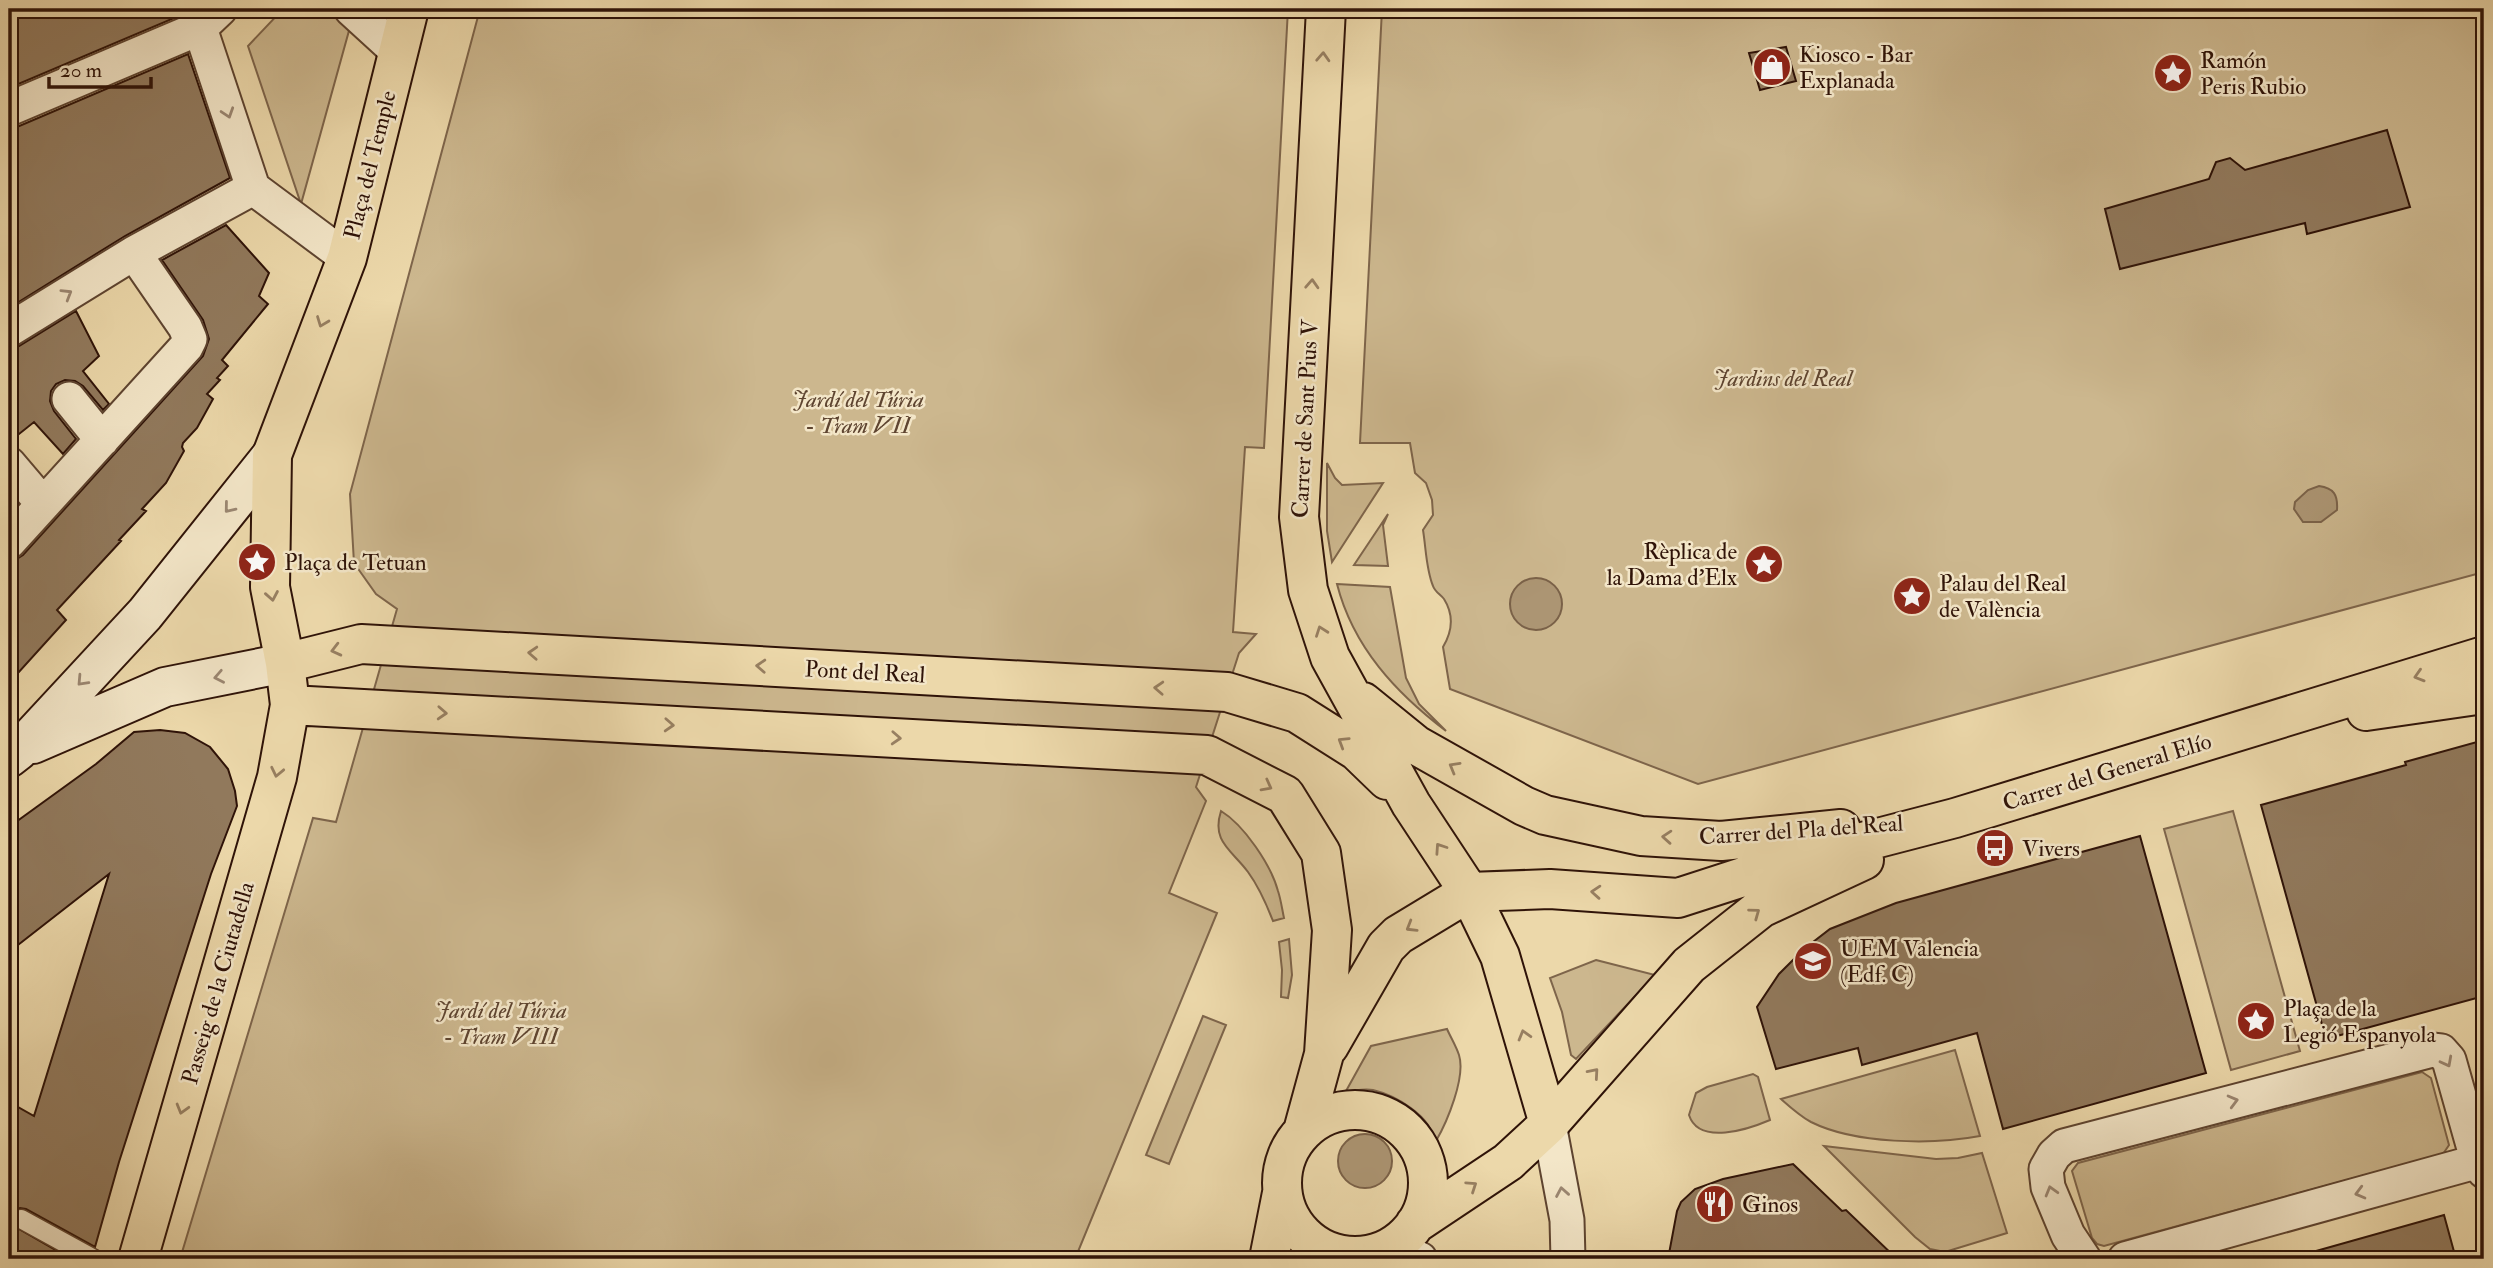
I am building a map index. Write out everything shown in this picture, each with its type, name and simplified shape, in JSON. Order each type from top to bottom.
[{"type":"main road","name":"Plaça del Temple","points":[[347,258],[409,9]]},
{"type":"main road","name":"Carrer de Sant Pius V","points":[[1326,9],[1299,517],[1303,558],[1314,612],[1331,657],[1411,804]]},
{"type":"main road","points":[[12,747],[145,614],[272,455],[347,258]]},
{"type":"main road","points":[[272,455],[270,587],[290,705]]},
{"type":"main road","name":"Pont del Real","points":[[285,663],[361,644],[1227,692],[1297,713],[1357,751],[1411,804]]},
{"type":"main road","name":"Carrer del General Elío","points":[[1955,818],[2484,656]]},
{"type":"main road","points":[[12,747],[165,687],[285,663]]},
{"type":"main road","name":"Carrer del Pla del Real","points":[[1351,692],[1416,745],[1524,806],[1545,815],[1641,836],[1721,841],[1955,818]]},
{"type":"main road","name":"Carrer del General Elío","points":[[2259,725],[2484,694]]},
{"type":"main road","name":"Carrer del Pla del Real","points":[[290,705],[1207,755],[1284,795],[1321,853],[1332,930],[1324,1054],[1303,1131]]},
{"type":"main road","name":"Passeig de la Ciutadella","points":[[138,1259],[277,777],[290,705]]},
{"type":"main road","points":[[1411,804],[1469,892],[1506,972],[1549,1125]]},
{"type":"main road","name":"Carrer del Pla del Real","points":[[1324,1054],[1386,947],[1398,935],[1469,892],[1550,889],[1678,898],[1805,857],[1955,818]]},
{"type":"main road","name":"Carrer del Pla del Real","points":[[1388,1249],[1508,1162],[1549,1125],[1689,965],[1761,908],[1955,818]]},
{"type":"main road","points":[[1269,1259],[1282,1193],[1283,1170],[1290,1149],[1303,1131],[1320,1118],[1340,1111],[1362,1110],[1383,1115],[1401,1126],[1415,1142],[1425,1162],[1428,1183],[1424,1205],[1388,1249],[1333,1252],[1308,1240],[1291,1219],[1282,1193]]},
{"type":"street","points":[[351,9],[398,52]]},
{"type":"street","points":[[9,109],[210,18],[253,188],[134,253],[9,330]]},
{"type":"street","name":"Plaça del Temple","points":[[253,188],[347,258]]},
{"type":"street","points":[[9,542],[186,347],[190,339],[186,327],[134,253]]},
{"type":"street","points":[[69,399],[102,440]]},
{"type":"street","points":[[9,464],[43,504]]},
{"type":"street","points":[[2084,1259],[2068,1235],[2048,1186],[2046,1169],[2054,1155],[2064,1146],[2431,1049],[2441,1051],[2449,1060],[2482,1166],[2125,1259]]},
{"type":"street","points":[[1549,1125],[1567,1220],[1568,1259]]},
{"type":"lane","points":[[21,1219],[93,1259]]},
{"type":"green space","points":[[283,9],[329,9],[350,27],[301,204],[248,46]]},
{"type":"green space","points":[[480,9],[1288,9],[1264,448],[1245,447],[1233,632],[1256,634],[1239,653],[1196,787],[1206,801],[1169,893],[1217,913],[1075,1259],[180,1259],[313,818],[336,822],[397,609],[376,594],[354,563],[350,494]]},
{"type":"green space","name":"Jardins del Real","points":[[1382,9],[2484,9],[2484,572],[1698,784],[1450,689],[1443,647],[1450,629],[1450,617],[1444,599],[1434,588],[1431,579],[1423,530],[1433,515],[1432,500],[1426,483],[1415,473],[1410,443],[1360,443]]},
{"type":"green space","points":[[1327,463],[1342,485],[1383,483],[1332,562],[1327,531]]},
{"type":"green space","points":[[1388,514],[1383,525],[1388,566],[1354,565]]},
{"type":"green space","points":[[1337,584],[1390,587],[1406,678],[1419,704],[1446,731],[1410,701],[1379,667],[1354,628]]},
{"type":"green space","points":[[1221,811],[1239,826],[1263,858],[1280,898],[1284,918],[1273,921],[1252,878],[1225,845],[1219,831]]},
{"type":"green space","points":[[2233,811],[2300,1051],[2231,1070],[2164,829]]},
{"type":"green space","points":[[1289,939],[1292,975],[1288,998],[1281,997],[1279,942]]},
{"type":"green space","points":[[1596,960],[1655,975],[1576,1059],[1571,1055],[1562,1012],[1550,978]]},
{"type":"green space","points":[[1203,1016],[1226,1025],[1169,1164],[1146,1155]]},
{"type":"green space","points":[[1447,1029],[1459,1055],[1460,1075],[1450,1111],[1436,1141],[1433,1141],[1427,1123],[1420,1115],[1401,1102],[1373,1090],[1346,1091],[1371,1046]]},
{"type":"green space","points":[[1955,1050],[1980,1136],[1940,1141],[1894,1141],[1849,1135],[1811,1122],[1781,1099]]},
{"type":"green space","name":"Plaça de la Legió Espanyola","points":[[2422,1072],[2431,1078],[2449,1145],[2443,1154],[2104,1246],[2097,1244],[2092,1238],[2072,1171],[2078,1163]]},
{"type":"green space","points":[[1753,1074],[1758,1077],[1770,1120],[1738,1131],[1713,1133],[1694,1124],[1689,1115],[1696,1093],[1707,1087]]},
{"type":"green space","points":[[1824,1146],[1936,1159],[1982,1153],[2007,1233],[1945,1252],[1930,1249]]},
{"type":"shaded area","points":[[2319,486],[2334,493],[2337,510],[2321,522],[2303,522],[2294,509],[2295,502],[2308,490]]},
{"type":"shaded area","points":[[1536,578],[1546,580],[1554,586],[1560,594],[1560,614],[1554,622],[1546,628],[1536,630],[1526,628],[1518,622],[1512,614],[1510,604],[1512,594],[1518,586],[1526,580]]},
{"type":"shaded area","points":[[1365,1134],[1384,1142],[1392,1161],[1384,1180],[1365,1188],[1346,1180],[1338,1161],[1346,1142]]},
{"type":"building","points":[[9,9],[176,9],[179,16],[9,88]]},
{"type":"building","name":"Kiosco - Bar Explanada","points":[[1786,47],[1796,81],[1760,90],[1749,53]]},
{"type":"building","points":[[188,54],[230,178],[125,236],[9,308],[9,128],[17,127]]},
{"type":"building","points":[[2387,130],[2410,207],[2307,234],[2305,223],[2120,269],[2105,209],[2209,179],[2216,162],[2230,158],[2245,170]]},
{"type":"building","points":[[226,225],[269,273],[259,296],[268,304],[222,360],[228,366],[207,394],[213,399],[197,428],[183,443],[184,451],[166,483],[142,509],[146,511],[119,540],[121,541],[57,610],[66,620],[9,683],[9,561],[23,555],[203,356],[209,339],[203,320],[162,260]]},
{"type":"building","points":[[76,311],[99,356],[83,371],[109,404],[103,410],[83,386],[75,381],[65,380],[56,384],[51,391],[50,401],[54,411],[76,439],[63,454],[34,422],[9,442],[9,349],[19,346]]},
{"type":"building","points":[[160,730],[185,733],[210,747],[228,769],[237,806],[211,874],[119,1162],[95,1247],[20,1208],[11,1214],[12,1225],[71,1259],[9,1259],[9,1102],[34,1116],[109,874],[9,952],[9,827],[96,764],[134,732]]},
{"type":"building","points":[[2484,740],[2484,996],[2326,1039],[2261,805],[2406,765],[2405,762]]},
{"type":"building","points":[[2140,836],[2206,1073],[2003,1129],[1977,1033],[1862,1065],[1858,1048],[1776,1069],[1757,1007],[1779,974],[1804,949],[1830,929],[1896,903]]},
{"type":"building","points":[[1793,1164],[1897,1259],[1668,1259],[1677,1211],[1681,1202],[1695,1189],[1723,1179]]},
{"type":"building","points":[[2444,1215],[2456,1259],[2317,1259],[2316,1251]]},
{"type":"place","name":"Kiosco - Bar Explanada","points":[[1772,67]]},
{"type":"place","name":"Ramón Peris Rubio","points":[[2173,73]]},
{"type":"place","name":"Plaça de Tetuan","points":[[257,562]]},
{"type":"place","name":"Rèplica de la Dama d'Elx","points":[[1764,564]]},
{"type":"place","name":"Palau del Real de València","points":[[1912,596]]},
{"type":"place","name":"Vivers","points":[[1995,848]]},
{"type":"place","name":"UEM Valencia (Edf. C)","points":[[1813,961]]},
{"type":"place","name":"Plaça de la Legió Espanyola","points":[[2256,1021]]},
{"type":"place","name":"Ginos","points":[[1715,1204]]},
{"type":"park label","name":"Jardí del Túria - Tram VII","points":[[858,412]]},
{"type":"park label","name":"Jardí del Túria - Tram VIII","points":[[501,1023]]}]
